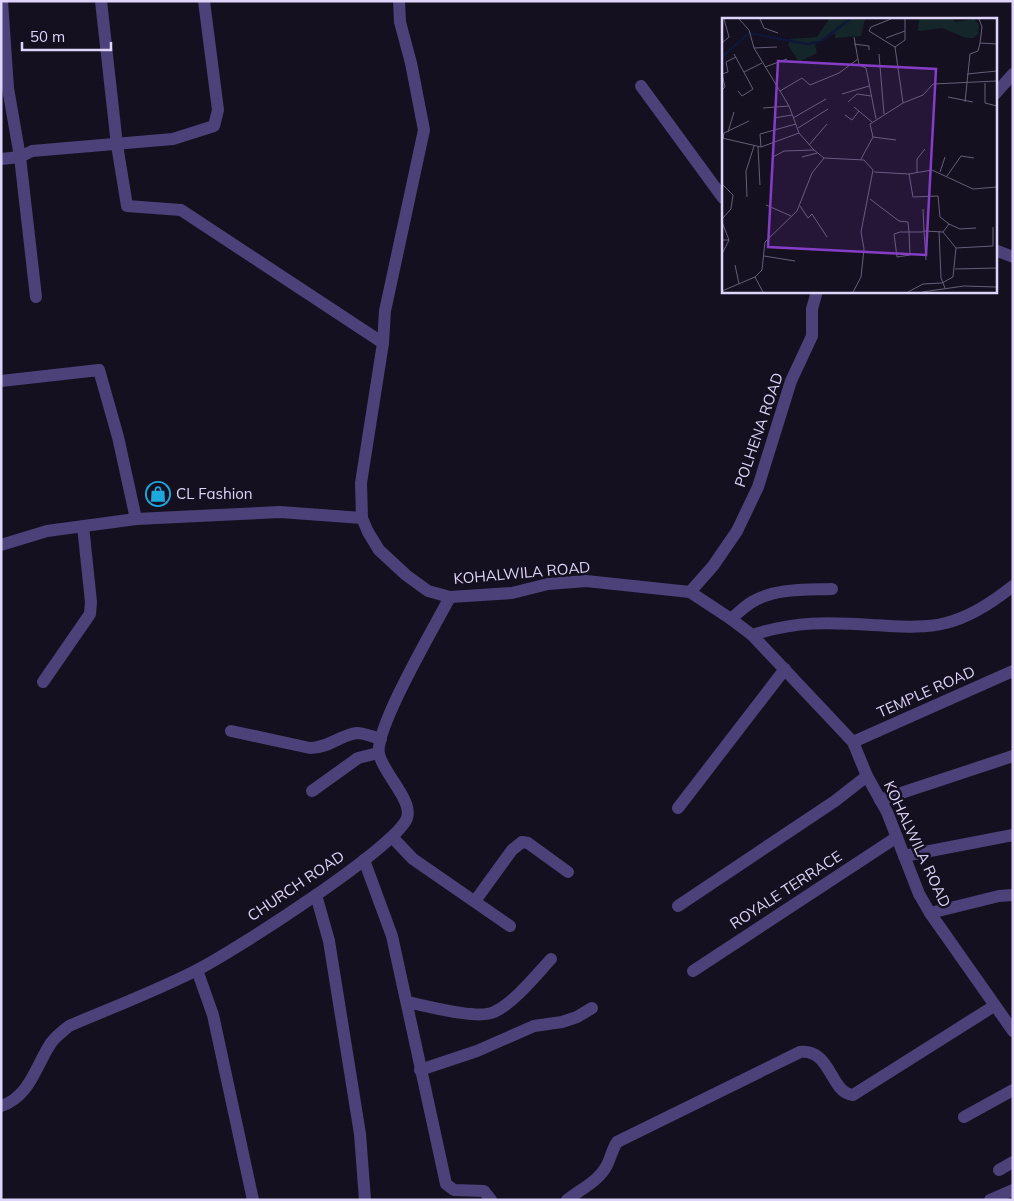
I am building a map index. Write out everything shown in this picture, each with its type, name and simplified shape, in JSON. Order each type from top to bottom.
[{"type":"street","points":[[2,1],[8,88],[20,157],[36,296]]},
{"type":"street","points":[[101,1],[117,145],[127,206],[181,210],[383,343]]},
{"type":"street","points":[[1,159],[20,157],[32,151],[173,139],[214,126],[218,110],[204,1]]},
{"type":"street","name":"KOHALWILA ROAD","points":[[399,1],[400,22],[411,63],[424,130],[385,311],[383,343],[361,483],[362,518],[379,550],[406,575],[428,591],[450,597],[512,593],[548,584],[586,581],[690,592],[731,619],[752,635],[853,742],[867,776],[897,837],[919,894],[930,913],[1013,1031]]},
{"type":"street","points":[[996,93],[1013,74]]},
{"type":"street","points":[[641,86],[722,197]]},
{"type":"street","points":[[996,250],[1013,257]]},
{"type":"street","name":"POLHENA ROAD","points":[[690,592],[713,566],[737,531],[758,487],[791,381],[812,336],[812,309],[817,292]]},
{"type":"street","points":[[1,381],[99,370],[118,437],[136,519]]},
{"type":"street","points":[[1,545],[47,531],[136,519],[280,512],[362,518]]},
{"type":"street","points":[[43,682],[90,614],[91,602],[83,526]]},
{"type":"street","points":[[752,635],[778,626],[809,623],[922,627],[946,623],[994,601],[1013,586]]},
{"type":"street","points":[[731,619],[752,602],[765,596],[778,593],[832,589]]},
{"type":"street","points":[[312,791],[358,758],[378,753],[380,740],[388,718],[450,597]]},
{"type":"street","points":[[678,808],[785,669]]},
{"type":"street","name":"TEMPLE ROAD","points":[[853,742],[1013,671]]},
{"type":"street","points":[[231,731],[310,748],[322,748],[349,735],[359,733],[380,740]]},
{"type":"street","name":"CHURCH ROAD","points":[[1,1106],[13,1103],[27,1088],[52,1041],[69,1026],[197,970],[316,895],[392,837],[404,824],[408,816],[406,804],[378,753]]},
{"type":"street","points":[[880,800],[1013,756]]},
{"type":"street","points":[[678,906],[835,801],[867,776]]},
{"type":"street","points":[[904,856],[1013,835]]},
{"type":"street","points":[[392,837],[413,860],[510,926]]},
{"type":"street","name":"ROYALE TERRACE","points":[[693,971],[897,837]]},
{"type":"street","points":[[475,901],[512,850],[522,842],[528,843],[568,872]]},
{"type":"street","points":[[364,860],[392,936],[446,1184],[454,1190],[484,1191],[491,1200]]},
{"type":"street","points":[[316,895],[330,942],[360,1134],[365,1200]]},
{"type":"street","points":[[930,913],[999,896],[1013,895]]},
{"type":"street","points":[[407,1002],[476,1015],[493,1013],[505,1005],[552,959]]},
{"type":"street","points":[[197,970],[213,1015],[253,1200]]},
{"type":"street","points":[[576,1197],[608,1164],[616,1142],[800,1052],[808,1051],[818,1055],[844,1091],[853,1095],[994,1006]]},
{"type":"street","points":[[420,1070],[477,1051],[534,1026],[562,1022],[577,1017],[592,1008]]},
{"type":"street","points":[[964,1117],[1013,1090]]},
{"type":"street","points":[[999,1170],[1013,1162]]},
{"type":"street","points":[[990,1200],[1013,1190]]},
{"type":"place","name":"CL Fashion","points":[[158,494]]}]
